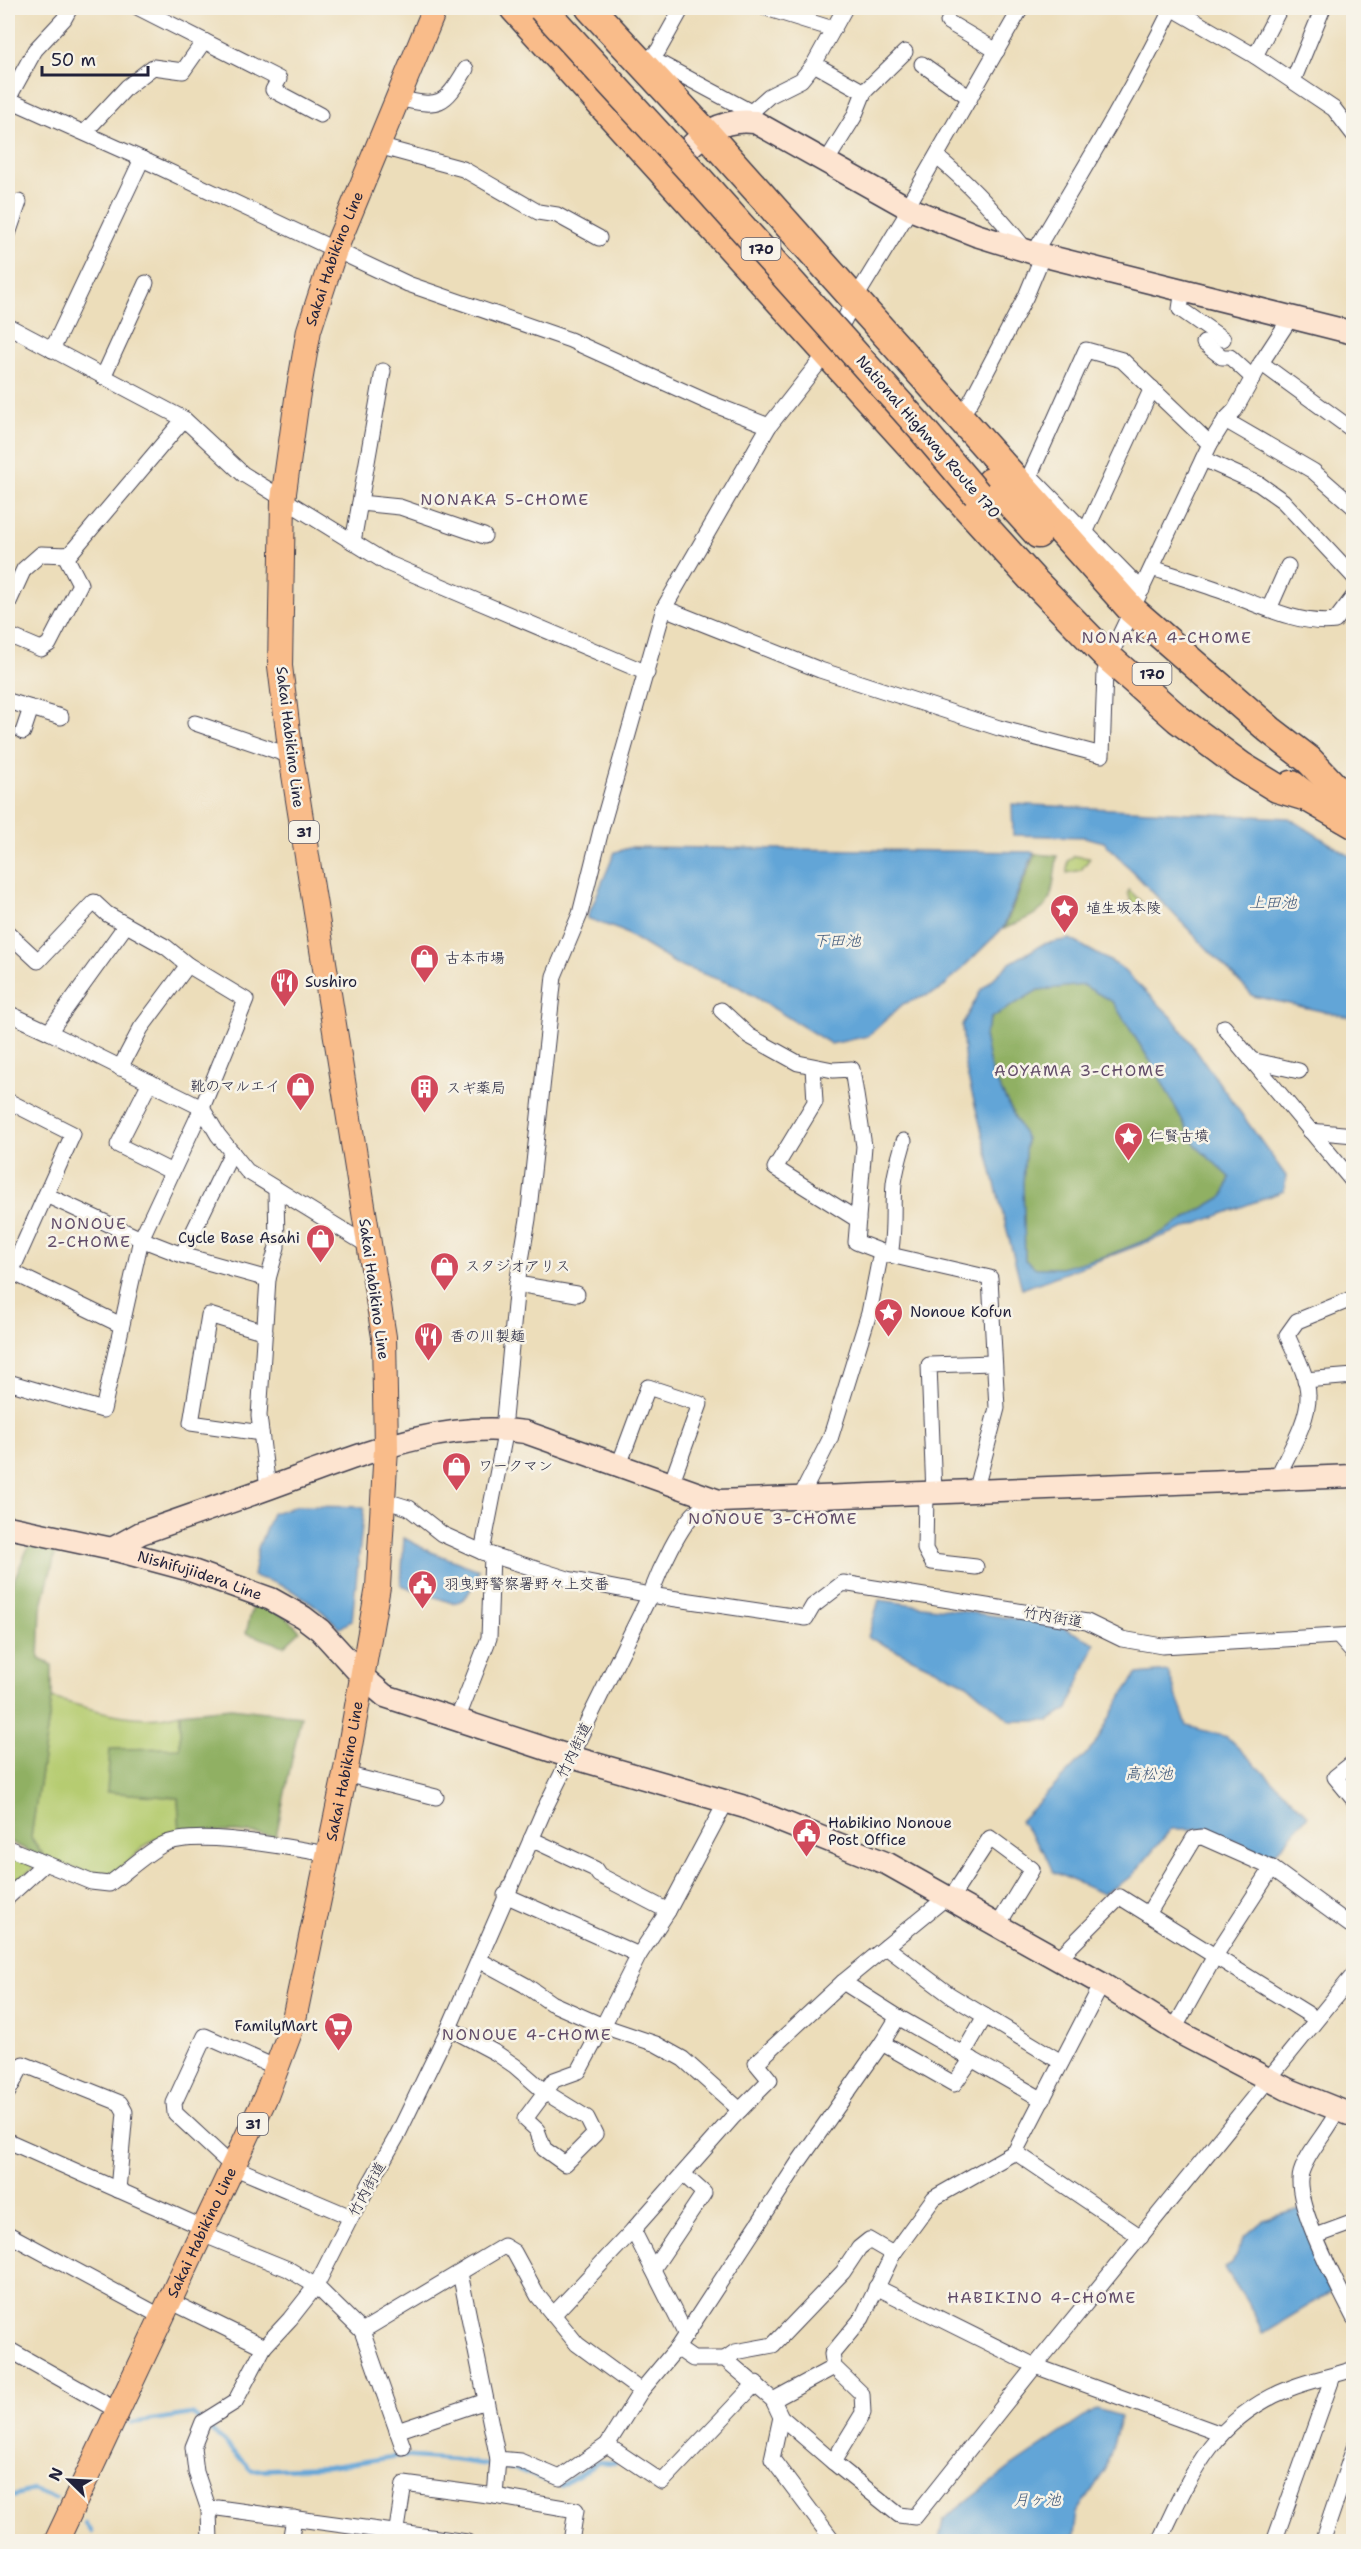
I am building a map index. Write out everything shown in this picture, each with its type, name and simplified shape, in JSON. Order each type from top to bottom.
[{"type":"highway","points":[[514,8],[828,351],[1033,580],[1125,625]]},
{"type":"highway","name":"National Highway Route 170","points":[[542,8],[697,177],[921,428],[1125,625],[1204,697],[1303,771],[1347,798]]},
{"type":"highway","name":"National Highway Route 170","points":[[565,8],[704,157],[984,488]]},
{"type":"highway","points":[[590,8],[646,61],[706,133],[968,426],[1125,625],[1178,719],[1241,766],[1276,788],[1307,797],[1353,824]]},
{"type":"main road","name":"Sakai Habikino Line","points":[[56,2541],[233,2167],[277,2068],[293,2024],[345,1774],[378,1587],[386,1448],[384,1337],[291,756],[280,666],[283,500],[309,330],[335,250],[435,8]]},
{"type":"street","points":[[70,8],[64,19],[35,50],[8,99],[85,132],[408,284],[570,339],[710,403],[769,426]]},
{"type":"street","points":[[139,8],[279,79],[273,90],[320,115]]},
{"type":"street","points":[[682,8],[658,51],[646,61],[909,208],[976,236],[1034,253],[1353,333]]},
{"type":"street","points":[[766,8],[833,29]]},
{"type":"street","points":[[664,172],[706,133],[746,116],[769,96],[801,80],[814,64],[845,8]]},
{"type":"street","points":[[458,1720],[489,1638],[487,1554],[505,1429],[517,1284],[528,1219],[554,976],[580,914],[602,826],[664,608],[769,426],[828,351],[855,299],[909,208],[1021,8]]},
{"type":"street","points":[[1125,625],[1085,533],[986,428],[968,426],[971,401],[1026,296],[1034,253],[1142,70],[1172,8],[1255,56],[1334,109],[1353,135]]},
{"type":"street","points":[[1255,56],[1280,8]]},
{"type":"street","points":[[1293,81],[1323,8]]},
{"type":"street","points":[[948,22],[997,51]]},
{"type":"street","points":[[85,132],[127,87],[153,67],[183,71],[204,41]]},
{"type":"street","points":[[826,162],[854,117],[864,92],[905,52]]},
{"type":"street","points":[[814,64],[864,92]]},
{"type":"street","points":[[922,64],[970,98]]},
{"type":"street","points":[[398,98],[428,105],[439,101],[449,96],[466,69]]},
{"type":"street","points":[[378,146],[463,169],[538,212],[557,215],[599,238]]},
{"type":"street","points":[[937,157],[981,196],[1034,253]]},
{"type":"street","points":[[52,350],[142,159]]},
{"type":"street","points":[[8,234],[19,202]]},
{"type":"street","points":[[103,377],[146,283]]},
{"type":"street","points":[[1183,290],[1180,309],[1223,339]]},
{"type":"street","points":[[664,608],[820,670],[999,728],[1101,755],[1105,672],[1125,625],[1210,444],[1225,420],[1235,410],[1261,363],[1292,317]]},
{"type":"street","points":[[8,326],[184,419],[243,474],[387,563],[647,672]]},
{"type":"street","points":[[1204,343],[1222,357],[1230,357],[1253,378]]},
{"type":"street","points":[[1030,475],[1086,350],[1122,360],[1210,444]]},
{"type":"street","points":[[1261,363],[1353,431]]},
{"type":"street","points":[[353,542],[383,371]]},
{"type":"street","points":[[1085,533],[1152,388]]},
{"type":"street","points":[[8,604],[24,569],[40,554],[69,555],[184,419]]},
{"type":"street","points":[[1225,420],[1312,471],[1353,507]]},
{"type":"street","points":[[1203,459],[1259,484],[1283,501],[1353,577]]},
{"type":"street","points":[[360,503],[400,507],[484,536]]},
{"type":"street","points":[[8,635],[41,649],[49,644],[80,584],[65,555]]},
{"type":"street","points":[[1269,609],[1288,566]]},
{"type":"street","points":[[1152,568],[1269,609],[1324,622],[1335,621],[1353,596]]},
{"type":"street","points":[[8,700],[61,717]]},
{"type":"street","points":[[23,732],[32,708]]},
{"type":"street","points":[[195,723],[291,756]]},
{"type":"street","points":[[8,936],[38,961],[94,902],[107,915],[166,947],[188,965],[246,1000],[202,1108],[141,1239],[103,1410],[8,1382]]},
{"type":"street","points":[[49,1032],[126,925]]},
{"type":"street","points":[[120,1068],[141,1029],[188,965]]},
{"type":"street","points":[[721,1010],[749,1036],[798,1063],[813,1067],[852,1069],[864,1146],[856,1242],[886,1253],[990,1278],[997,1408],[975,1492]]},
{"type":"street","points":[[8,1013],[202,1108],[247,1171],[369,1246]]},
{"type":"street","points":[[1224,1027],[1353,1183]]},
{"type":"street","points":[[1251,1060],[1299,1071]]},
{"type":"street","points":[[813,1067],[815,1102],[775,1168],[858,1220]]},
{"type":"street","points":[[150,1082],[118,1145],[172,1172]]},
{"type":"street","points":[[8,1101],[73,1134],[10,1276],[121,1325]]},
{"type":"street","points":[[1310,1131],[1353,1135]]},
{"type":"street","points":[[800,1498],[830,1439],[886,1253],[894,1237],[894,1183],[904,1141]]},
{"type":"street","points":[[182,1255],[232,1152]]},
{"type":"street","points":[[268,1488],[259,1416],[268,1279],[277,1247],[276,1189]]},
{"type":"street","points":[[46,1195],[141,1239],[182,1255],[268,1279]]},
{"type":"street","points":[[517,1284],[578,1294]]},
{"type":"street","points":[[1277,1478],[1306,1414],[1308,1396],[1305,1380],[1287,1335],[1297,1321],[1353,1298]]},
{"type":"street","points":[[261,1432],[191,1423],[209,1315],[265,1332]]},
{"type":"street","points":[[976,1567],[932,1562],[925,1549],[930,1494],[929,1365],[993,1363]]},
{"type":"street","points":[[1305,1380],[1353,1376]]},
{"type":"street","points":[[618,1466],[648,1387],[700,1404],[671,1484]]},
{"type":"street","points":[[112,1549],[141,1533],[406,1440],[463,1430],[505,1429],[525,1432],[719,1501]]},
{"type":"street","points":[[383,1500],[409,1508],[442,1534],[487,1554],[568,1579],[650,1595],[664,1561],[681,1532],[699,1508],[719,1501],[1353,1476]]},
{"type":"street","name":"Nishifujiidera Line","points":[[8,1527],[112,1549],[190,1570],[287,1606],[320,1630],[363,1677],[385,1696],[571,1757],[726,1802],[808,1831],[888,1864],[1102,1984],[1174,2029],[1269,2080],[1346,2113]]},
{"type":"street","name":"竹内街道","points":[[210,2541],[209,2510],[196,2472],[193,2447],[202,2422],[235,2402],[264,2347],[316,2286],[351,2217],[397,2136],[449,2028],[531,1839],[650,1595],[806,1618],[813,1606],[843,1583],[1087,1622],[1122,1639],[1162,1646],[1346,1636]]},
{"type":"street","points":[[1346,1636],[1353,1654]]},
{"type":"street","points":[[1353,1762],[1335,1777],[1353,1800]]},
{"type":"street","points":[[345,1774],[436,1797]]},
{"type":"street","points":[[449,2028],[506,2059],[545,2092],[587,2118],[595,2134],[565,2164],[544,2149],[537,2130],[525,2119],[545,2092],[554,2080],[579,2071],[639,1955],[668,1911],[726,1802]]},
{"type":"street","points":[[1148,1914],[1194,1838],[1202,1837],[1272,1868],[1353,1928]]},
{"type":"street","points":[[553,2315],[770,2080],[756,2063],[843,1982],[950,1897],[990,1838],[1032,1869],[998,1925]]},
{"type":"street","points":[[8,1848],[91,1882],[109,1884],[162,1845],[178,1841],[238,1839],[328,1854]]},
{"type":"street","points":[[531,1839],[595,1869],[599,1875],[668,1911]]},
{"type":"street","points":[[8,1897],[44,1864]]},
{"type":"street","points":[[1174,2029],[1215,1956],[1272,1868]]},
{"type":"street","points":[[505,1895],[639,1955]]},
{"type":"street","points":[[1058,1959],[1120,1897],[1316,2019]]},
{"type":"street","points":[[886,1947],[950,1995],[1061,2062]]},
{"type":"street","points":[[479,1960],[525,1985],[551,2003],[603,2026],[656,2044],[682,2058],[740,2110]]},
{"type":"street","points":[[843,1982],[898,2017],[1043,2100]]},
{"type":"street","points":[[725,2359],[756,2383],[773,2400],[781,2417],[833,2462],[898,2515],[915,2517],[1316,2019],[1351,1982]]},
{"type":"street","points":[[833,2462],[863,2414],[862,2394],[834,2367],[832,2354],[862,2318],[893,2254],[934,2198],[1015,2152],[1102,1984]]},
{"type":"street","points":[[882,2043],[954,2084],[985,2016]]},
{"type":"street","points":[[498,2459],[520,2461],[560,2478],[607,2445],[640,2391],[681,2341],[800,2160],[898,2017]]},
{"type":"street","points":[[277,2068],[205,2036],[174,2103],[175,2113],[233,2167],[351,2217]]},
{"type":"street","points":[[8,2092],[23,2064],[120,2103],[125,2112],[118,2190]]},
{"type":"street","points":[[1346,2113],[1332,2123],[1304,2163],[1299,2177],[1307,2216],[1348,2291],[1353,2318]]},
{"type":"street","points":[[8,2140],[288,2269],[316,2286],[362,2331],[403,2447]]},
{"type":"street","points":[[1015,2152],[1141,2238]]},
{"type":"street","points":[[652,2269],[704,2193],[683,2174]]},
{"type":"street","points":[[1316,2236],[1353,2222]]},
{"type":"street","points":[[633,2230],[652,2269],[681,2341],[693,2359],[725,2359],[735,2352],[773,2345],[843,2272],[859,2248],[869,2240],[893,2254]]},
{"type":"street","points":[[9,2238],[166,2309],[264,2347]]},
{"type":"street","points":[[362,2331],[504,2246],[514,2252],[538,2296],[577,2344],[640,2391]]},
{"type":"street","points":[[460,2274],[498,2459],[495,2496]]},
{"type":"street","points":[[876,2287],[1035,2366],[1221,2434]]},
{"type":"street","points":[[8,2349],[118,2411]]},
{"type":"street","points":[[773,2400],[834,2367]]},
{"type":"street","points":[[1159,2541],[1191,2475],[1221,2434],[1243,2414],[1290,2388],[1353,2369]]},
{"type":"street","points":[[1274,2541],[1334,2376]]},
{"type":"street","points":[[607,2445],[662,2482],[756,2383]]},
{"type":"street","points":[[397,2431],[486,2401]]},
{"type":"street","points":[[781,2417],[772,2459],[834,2541]]},
{"type":"street","points":[[1322,2541],[1353,2448]]},
{"type":"street","points":[[396,2536],[404,2484],[576,2510],[571,2541]]},
{"type":"street","points":[[209,2510],[218,2508],[294,2518],[396,2536],[467,2541]]},
{"type":"street","points":[[290,2541],[294,2518]]},
{"type":"green space","points":[[1035,854],[1057,856],[1050,897],[1041,910],[1004,929]]},
{"type":"green space","points":[[1074,856],[1090,858],[1081,870],[1067,873],[1068,861]]},
{"type":"green space","points":[[1129,890],[1153,913],[1149,914],[1132,903]]},
{"type":"green space","points":[[1083,985],[1113,1002],[1154,1067],[1196,1146],[1230,1177],[1224,1196],[1156,1236],[1106,1256],[1061,1268],[1036,1268],[1025,1260],[1023,1183],[1026,1139],[991,1070],[984,1036],[991,1018],[1038,990]]},
{"type":"green space","points":[[31,1541],[56,1551],[41,1609],[39,1659],[52,1665],[52,1698],[31,1837],[45,1859],[8,1841],[8,1593]]},
{"type":"green space","points":[[254,1602],[286,1617],[300,1631],[284,1646],[246,1633]]},
{"type":"green space","points":[[52,1698],[132,1717],[164,1717],[180,1713],[180,1748],[107,1792],[178,1797],[180,1832],[157,1838],[121,1868],[104,1874],[73,1868],[52,1861],[44,1855],[31,1837]]},
{"type":"green space","points":[[231,1708],[301,1716],[276,1836],[237,1832],[180,1832],[178,1798],[107,1792],[110,1749],[180,1748],[180,1713]]},
{"type":"green space","points":[[8,1853],[36,1865],[8,1891]]},
{"type":"water","name":"上田池","points":[[1012,804],[1289,818],[1353,858],[1353,1018],[1253,996],[1104,842],[1084,837],[1013,835]]},
{"type":"water","name":"下田池","points":[[632,847],[1034,852],[1003,928],[939,991],[903,1004],[868,1036],[831,1044],[739,987],[676,964],[622,931],[587,918],[615,852]]},
{"type":"water","points":[[1070,939],[1119,966],[1172,1017],[1286,1176],[1284,1191],[1022,1289],[965,1066],[962,1025],[981,990],[1010,963],[1043,944]],"holes":[[[1083,985],[1113,1002],[1154,1067],[1196,1146],[1230,1177],[1224,1196],[1156,1236],[1106,1256],[1061,1268],[1036,1268],[1025,1260],[1023,1183],[1026,1139],[991,1071],[984,1036],[991,1018],[1038,990]]]},
{"type":"water","points":[[297,1506],[364,1507],[352,1620],[340,1628],[320,1609],[290,1589],[253,1576],[258,1548],[272,1513]]},
{"type":"water","points":[[404,1538],[431,1552],[479,1570],[466,1596],[452,1603],[401,1585]]},
{"type":"water","points":[[879,1600],[1056,1624],[1095,1643],[1068,1709],[1049,1721],[1011,1721],[967,1684],[868,1637]]},
{"type":"water","name":"高松池","points":[[1168,1671],[1187,1726],[1227,1737],[1308,1815],[1272,1857],[1208,1829],[1171,1829],[1131,1877],[1103,1894],[1053,1872],[1044,1852],[1020,1821],[1094,1746],[1137,1674]]},
{"type":"water","points":[[1300,2209],[1317,2262],[1331,2292],[1262,2334],[1254,2313],[1225,2268],[1232,2264],[1244,2237],[1264,2220]]},
{"type":"water","name":"月ヶ池","points":[[1096,2409],[1121,2416],[1106,2469],[1077,2513],[1073,2541],[939,2541],[943,2520],[1012,2466]]},
{"type":"waterway","points":[[132,2423],[192,2414],[214,2432],[251,2470],[328,2467],[398,2456],[455,2460],[516,2469],[561,2486],[599,2462],[615,2463]]},
{"type":"waterway","points":[[8,2497],[33,2490],[56,2498]]},
{"type":"waterway","points":[[85,2524],[91,2532]]},
{"type":"place","name":"埴生坂本陵","points":[[1065,934]]},
{"type":"place","name":"古本市場","points":[[424,984]]},
{"type":"place","name":"Sushiro","points":[[284,1008]]},
{"type":"place","name":"靴のマルエイ","points":[[301,1112]]},
{"type":"place","name":"スギ薬局","points":[[425,1114]]},
{"type":"place","name":"仁賢古墳","points":[[1128,1162]]},
{"type":"place","name":"Cycle Base Asahi","points":[[321,1264]]},
{"type":"place","name":"スタジオアリス","points":[[444,1292]]},
{"type":"place","name":"Nonoue Kofun","points":[[889,1338]]},
{"type":"place","name":"香の川製麺","points":[[429,1362]]},
{"type":"place","name":"ワークマン","points":[[457,1492]]},
{"type":"place","name":"羽曳野警察署野々上交番","points":[[423,1610]]},
{"type":"place","name":"Habikino Nonoue Post Office","points":[[807,1858]]},
{"type":"place","name":"FamilyMart","points":[[339,2052]]},
{"type":"district","name":"NONAKA 5-CHOME","points":[[505,499]]},
{"type":"district","name":"NONAKA 4-CHOME","points":[[1167,637]]},
{"type":"district","name":"AOYAMA 3-CHOME","points":[[1080,1070]]},
{"type":"district","name":"NONOUE 2-CHOME","points":[[89,1232]]},
{"type":"district","name":"NONOUE 3-CHOME","points":[[773,1518]]},
{"type":"district","name":"NONOUE 4-CHOME","points":[[527,2034]]},
{"type":"district","name":"HABIKINO 4-CHOME","points":[[1042,2297]]}]
